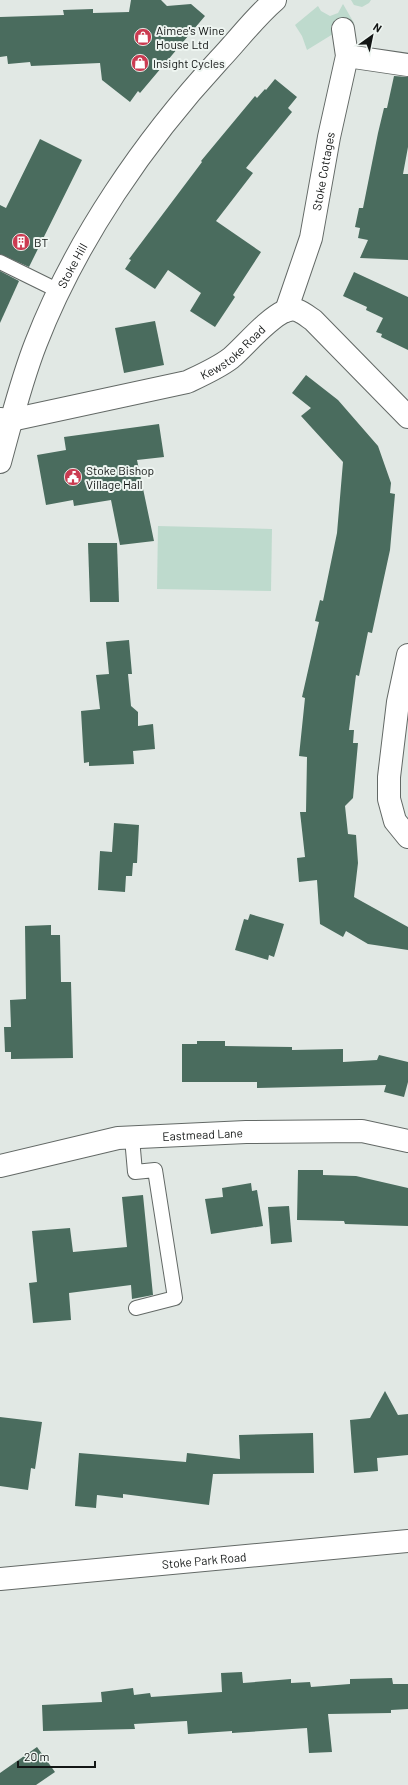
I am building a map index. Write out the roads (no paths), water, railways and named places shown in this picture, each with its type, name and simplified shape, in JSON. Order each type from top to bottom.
[{"type":"street","name":"Stoke Hill","points":[[0,462],[6,419],[36,342],[59,291],[93,228],[124,178],[189,92],[276,0]]},
{"type":"street","name":"Stoke Cottages","points":[[286,311],[311,238],[329,137],[347,56],[343,29]]},
{"type":"street","points":[[347,56],[408,65]]},
{"type":"street","points":[[286,311],[299,310],[313,320],[408,417]]},
{"type":"street","name":"Kewstoke Road","points":[[6,419],[187,382],[229,359],[274,318],[286,311]]},
{"type":"street","points":[[408,655],[398,702],[389,777],[389,799],[395,821],[408,837]]},
{"type":"street","name":"Eastmead Lane","points":[[0,1166],[118,1138],[246,1132],[362,1131],[408,1141]]},
{"type":"street","name":"Stoke Park Road","points":[[0,1579],[408,1541]]},
{"type":"lane","points":[[0,262],[59,291]]},
{"type":"lane","points":[[132,1138],[135,1172],[155,1170],[175,1298],[136,1308]]},
{"type":"place","name":"Aimee's Wine House Ltd","points":[[143,37]]},
{"type":"place","name":"Insight Cycles","points":[[140,63]]},
{"type":"place","name":"BT","points":[[21,242]]},
{"type":"place","name":"Stoke Bishop Village Hall","points":[[73,477]]}]
